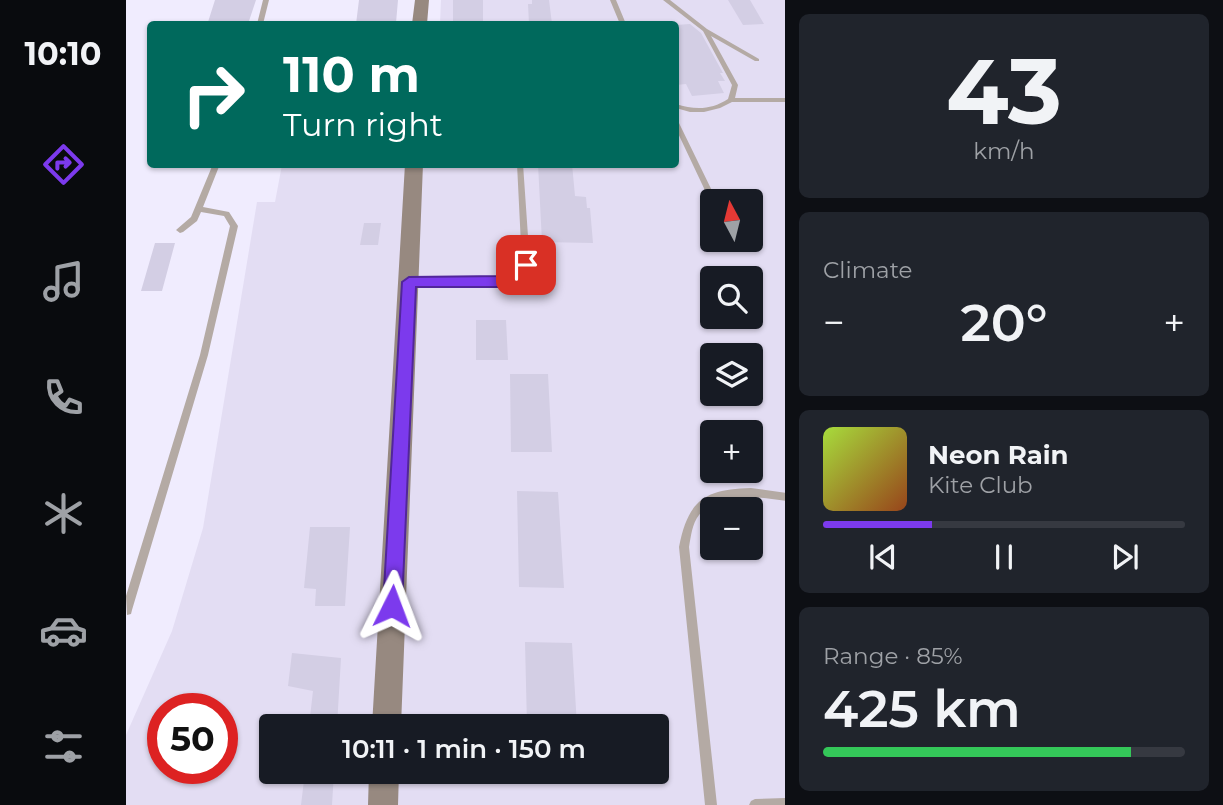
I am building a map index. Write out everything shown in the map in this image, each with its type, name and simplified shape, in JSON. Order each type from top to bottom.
[{"type":"main road","points":[[421,21],[422,0]]},
{"type":"main road","points":[[387,714],[414,168]]},
{"type":"main road","points":[[383,805],[384,784]]},
{"type":"lane","points":[[261,21],[266,0]]},
{"type":"lane","points":[[613,0],[622,21]]},
{"type":"lane","points":[[666,0],[705,30],[757,60]]},
{"type":"lane","points":[[705,30],[735,85],[732,100]]},
{"type":"lane","points":[[679,106],[710,110],[732,100],[785,100]]},
{"type":"lane","points":[[679,129],[708,189]]},
{"type":"lane","points":[[180,230],[194,219],[215,168]]},
{"type":"lane","points":[[409,282],[503,281],[512,279],[523,271],[526,265],[520,168]]},
{"type":"lane","points":[[127,610],[204,355],[234,226],[226,214],[199,209]]},
{"type":"lane","points":[[711,805],[684,547],[686,527],[693,513],[720,494],[745,492],[785,497]]},
{"type":"lane","points":[[755,805],[785,804]]},
{"type":"shaded area","points":[[441,0],[785,0],[785,805],[126,805],[126,735],[172,631],[203,528],[257,202],[275,202],[281,168],[679,168],[679,21],[440,21]]},
{"type":"building","points":[[215,0],[256,0],[249,21],[208,21]]},
{"type":"building","points":[[359,0],[398,0],[396,21],[356,21]]},
{"type":"building","points":[[453,0],[483,0],[483,21],[453,21]]},
{"type":"building","points":[[532,0],[549,0],[552,21],[529,21],[528,4],[532,4]]},
{"type":"building","points":[[728,0],[750,0],[764,24],[743,25]]},
{"type":"building","points":[[690,24],[701,33],[723,73],[720,73],[725,81],[718,81],[724,93],[692,96],[686,84],[679,85],[679,25]]},
{"type":"building","points":[[538,168],[572,168],[575,196],[586,197],[587,208],[590,208],[593,243],[542,242]]},
{"type":"building","points":[[364,223],[381,223],[378,245],[360,245]]},
{"type":"building","points":[[155,243],[175,243],[162,291],[141,291]]},
{"type":"building","points":[[476,320],[506,320],[508,360],[476,360]]},
{"type":"building","points":[[510,374],[548,374],[552,452],[511,452]]},
{"type":"building","points":[[517,491],[558,492],[564,588],[519,587]]},
{"type":"building","points":[[310,527],[350,527],[345,606],[315,606],[316,589],[304,588]]},
{"type":"building","points":[[525,642],[572,643],[576,714],[527,714]]},
{"type":"building","points":[[292,653],[341,658],[338,714],[310,714],[313,691],[288,686]]},
{"type":"building","points":[[304,784],[333,784],[332,805],[301,805]]},
{"type":"route","points":[[392,606],[409,282],[503,281],[518,276],[526,265]]}]
